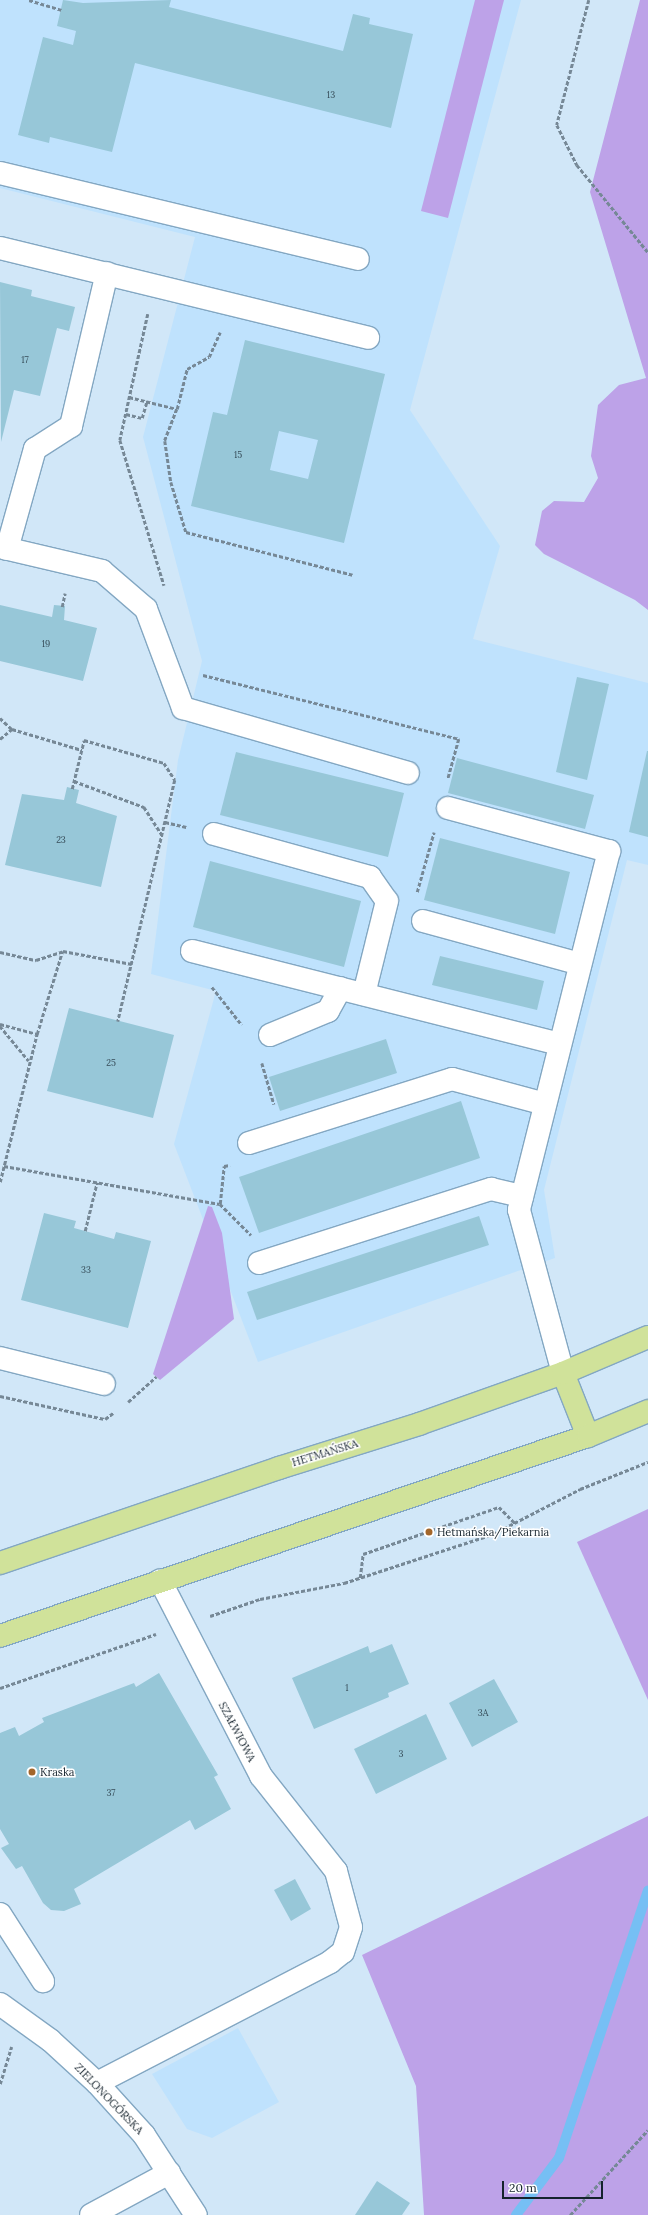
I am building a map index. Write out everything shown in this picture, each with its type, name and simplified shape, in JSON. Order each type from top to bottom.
[{"type":"main road","name":"HETMAŃSKA","points":[[0,1563],[564,1374],[648,1337]]},
{"type":"main road","points":[[564,1374],[588,1436]]},
{"type":"main road","points":[[0,1636],[160,1580],[588,1436],[648,1411]]},
{"type":"street","points":[[0,173],[358,259]]},
{"type":"street","points":[[0,248],[368,338]]},
{"type":"street","points":[[107,273],[71,426],[35,449],[3,548],[102,571],[146,608],[183,708],[408,773]]},
{"type":"street","points":[[448,808],[609,851],[559,1044],[519,1210],[564,1374]]},
{"type":"street","points":[[214,834],[370,877],[387,901],[364,994]]},
{"type":"street","points":[[423,921],[580,964]]},
{"type":"street","points":[[192,951],[559,1044]]},
{"type":"street","points":[[270,1035],[328,1011],[341,988]]},
{"type":"street","points":[[249,1143],[452,1079],[545,1104]]},
{"type":"street","points":[[258,1263],[491,1189],[522,1196]]},
{"type":"street","points":[[0,1358],[104,1384]]},
{"type":"street","name":"SZAŁWIOWA","points":[[96,2083],[330,1962],[343,1952],[351,1927],[336,1871],[261,1776],[181,1625],[160,1580]]},
{"type":"street","points":[[0,1914],[43,1982]]},
{"type":"street","name":"ZIELONOGÓRSKA","points":[[0,2004],[50,2040],[96,2083],[144,2135],[196,2215]]},
{"type":"street","points":[[91,2215],[169,2173]]},
{"type":"path","points":[[29,0],[61,10]]},
{"type":"path","points":[[589,0],[557,125],[577,165],[648,252]]},
{"type":"path","points":[[232,304],[209,357],[187,369],[177,409],[166,441],[171,482],[186,532],[353,575]]},
{"type":"path","points":[[150,309],[120,440],[165,588]]},
{"type":"path","points":[[130,397],[177,409]]},
{"type":"path","points":[[126,414],[142,418],[147,401]]},
{"type":"path","points":[[62,607],[66,589]]},
{"type":"path","points":[[168,667],[459,739],[447,784]]},
{"type":"path","points":[[0,718],[12,729],[82,750]]},
{"type":"path","points":[[0,739],[12,729]]},
{"type":"path","points":[[72,789],[84,740],[164,763],[175,780],[118,1021]]},
{"type":"path","points":[[74,781],[144,807],[162,835]]},
{"type":"path","points":[[423,921],[419,899],[415,898],[434,829]]},
{"type":"path","points":[[0,952],[36,960],[63,951],[132,964]]},
{"type":"path","points":[[0,1182],[29,1061],[63,951]]},
{"type":"path","points":[[0,1025],[37,1034]]},
{"type":"path","points":[[0,1025],[29,1061]]},
{"type":"path","points":[[4,1166],[220,1204],[250,1233],[258,1263]]},
{"type":"path","points":[[220,1204],[224,1166]]},
{"type":"path","points":[[85,1231],[97,1182]]},
{"type":"path","points":[[0,1688],[260,1599],[360,1578],[493,1534],[580,1489],[648,1462]]},
{"type":"path","points":[[360,1578],[363,1554],[499,1507],[515,1522]]},
{"type":"path","points":[[570,2215],[648,2130]]},
{"type":"shaded area","points":[[0,0],[521,0],[410,410],[500,546],[473,639],[648,683],[648,865],[627,860],[544,1190],[555,1258],[258,1362],[174,1144],[216,991],[151,974],[178,760],[202,661],[143,437],[195,237],[0,188]]},
{"type":"shaded area","points":[[475,0],[504,0],[448,218],[421,211]]},
{"type":"shaded area","points":[[640,0],[648,0],[648,610],[635,600],[544,554],[535,545],[542,511],[554,501],[584,502],[598,478],[591,456],[598,405],[619,385],[646,378],[590,192]]},
{"type":"shaded area","points":[[208,1206],[212,1207],[222,1233],[234,1319],[160,1380],[153,1374]]},
{"type":"shaded area","points":[[648,1509],[648,1700],[577,1542]]},
{"type":"shaded area","points":[[648,1816],[648,2215],[424,2215],[416,2086],[362,1955]]},
{"type":"shaded area","points":[[238,2028],[279,2102],[212,2138],[187,2129],[152,2074]]},
{"type":"building","points":[[63,0],[83,3],[171,0],[169,7],[343,51],[353,14],[370,18],[369,24],[413,34],[391,128],[135,63],[112,152],[50,137],[49,143],[18,135],[43,37],[73,45],[76,31],[57,26]]},
{"type":"building","points":[[0,282],[32,290],[31,296],[75,307],[69,331],[57,328],[40,396],[14,390],[1,442]]},
{"type":"building","points":[[245,340],[385,374],[344,543],[191,506],[213,412],[227,415]],"holes":[[[279,431],[318,440],[308,479],[270,470]]]},
{"type":"building","points":[[0,605],[52,617],[54,605],[65,606],[64,620],[97,628],[83,681],[0,661]]},
{"type":"building","points":[[577,677],[609,684],[587,780],[556,772]]},
{"type":"building","points":[[648,751],[648,837],[629,832]]},
{"type":"building","points":[[236,752],[404,793],[388,857],[220,815]]},
{"type":"building","points":[[457,758],[594,795],[585,829],[448,793]]},
{"type":"building","points":[[67,787],[79,790],[76,803],[117,816],[101,887],[5,865],[22,794],[64,800]]},
{"type":"building","points":[[440,838],[570,872],[555,934],[424,900]]},
{"type":"building","points":[[210,861],[361,901],[344,967],[193,927]]},
{"type":"building","points":[[440,956],[544,981],[537,1010],[432,985]]},
{"type":"building","points":[[69,1008],[174,1035],[153,1118],[47,1091]]},
{"type":"building","points":[[386,1039],[397,1073],[280,1111],[269,1077]]},
{"type":"building","points":[[461,1101],[480,1158],[259,1233],[239,1177]]},
{"type":"building","points":[[44,1213],[76,1221],[74,1228],[114,1239],[116,1232],[151,1241],[128,1328],[21,1300]]},
{"type":"building","points":[[479,1216],[489,1245],[257,1320],[247,1292]]},
{"type":"building","points":[[392,1644],[409,1684],[388,1693],[389,1697],[314,1729],[292,1678],[368,1646],[370,1653]]},
{"type":"building","points":[[159,1673],[218,1775],[214,1777],[231,1809],[195,1830],[190,1820],[74,1889],[81,1904],[64,1911],[51,1910],[43,1903],[22,1866],[16,1869],[1,1848],[9,1844],[0,1829],[0,1733],[15,1727],[19,1736],[44,1722],[42,1718],[134,1683],[136,1687]]},
{"type":"building","points":[[494,1679],[518,1722],[472,1747],[449,1703]]},
{"type":"building","points":[[426,1714],[447,1759],[376,1794],[354,1749]]},
{"type":"building","points":[[295,1879],[311,1909],[291,1921],[274,1890]]},
{"type":"building","points":[[377,2181],[410,2203],[402,2215],[355,2215]]},
{"type":"waterway","points":[[516,2215],[559,2158],[648,1890]]},
{"type":"place","name":"Hetmańska/Piekarnia","points":[[429,1532]]},
{"type":"place","name":"Kraska","points":[[32,1772]]}]
